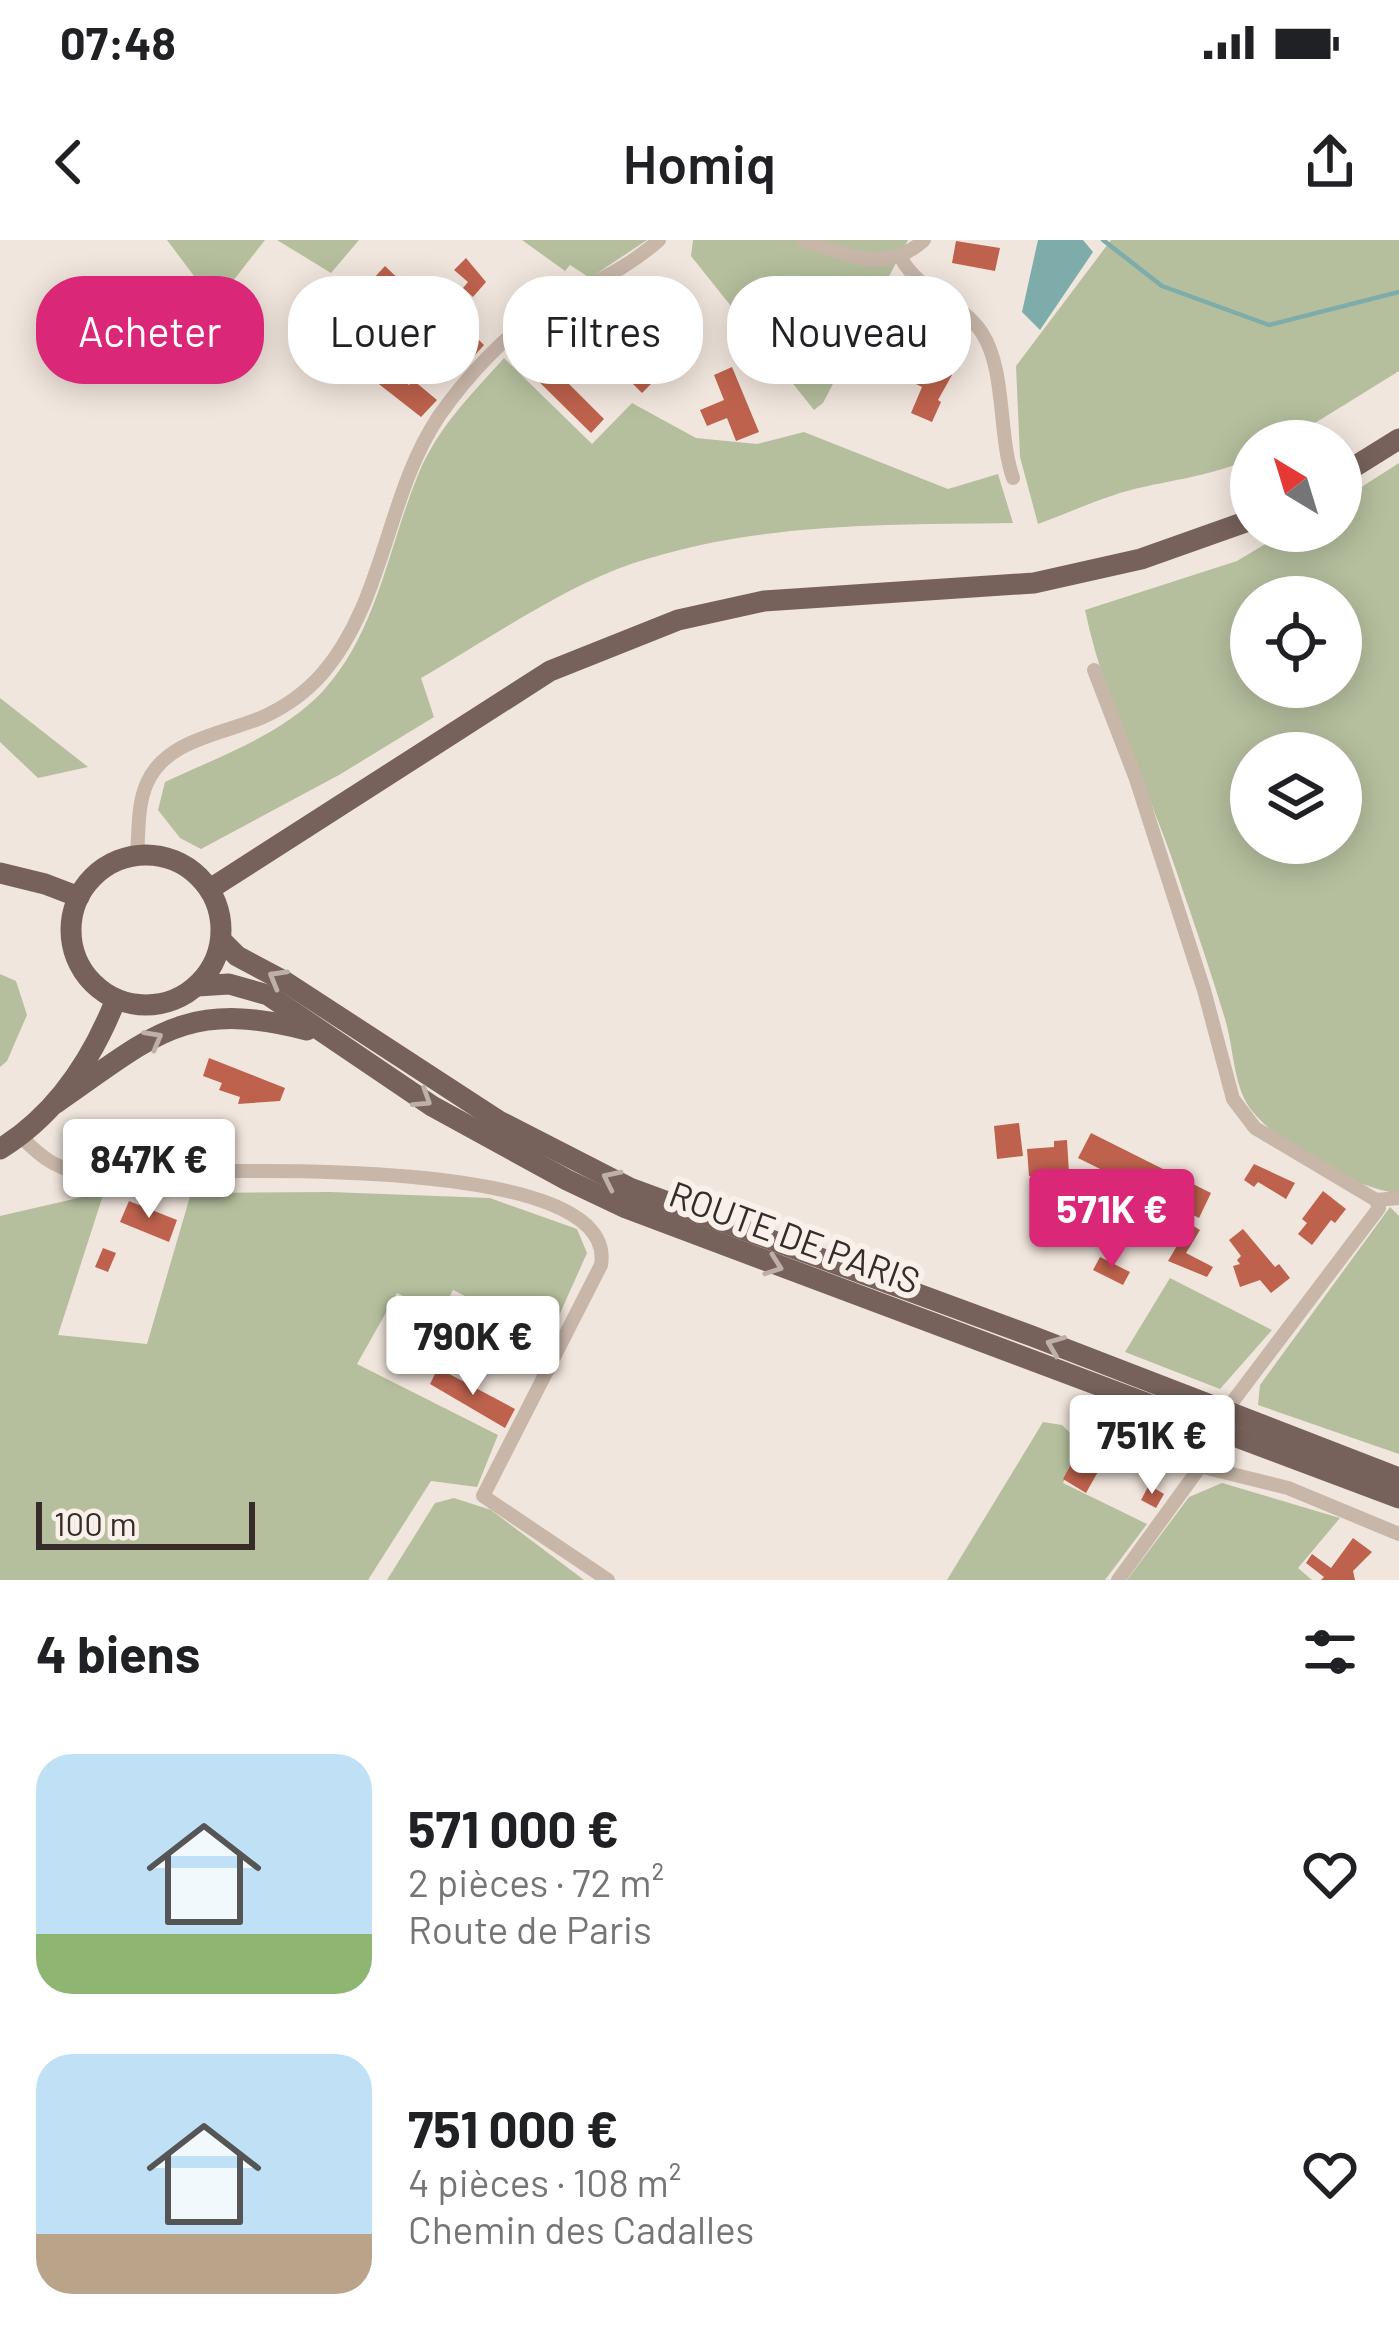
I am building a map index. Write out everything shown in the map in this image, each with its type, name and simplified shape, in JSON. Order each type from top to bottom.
[{"type":"main road","points":[[1362,462],[1399,439]]},
{"type":"main road","points":[[210,890],[533,681],[639,633],[764,601],[1034,583],[1141,559],[1230,527]]},
{"type":"main road","points":[[137,855],[169,858],[184,864],[210,890],[221,918],[218,955],[197,986],[178,998],[136,1005],[116,999],[85,974],[71,936],[79,897],[97,873],[137,855]]},
{"type":"main road","points":[[0,873],[79,897]]},
{"type":"main road","name":"ROUTE DE PARIS","points":[[220,940],[237,956],[284,981],[461,1098],[630,1188],[1032,1336],[1399,1498]]},
{"type":"main road","name":"ROUTE DE PARIS","points":[[197,986],[246,986],[268,995],[432,1106],[626,1208],[1019,1353],[1399,1478]]},
{"type":"main road","points":[[56,1103],[98,1044],[116,999]]},
{"type":"main road","points":[[0,1149],[56,1103],[135,1049],[191,1022],[246,1017],[325,1035]]},
{"type":"street","points":[[137,855],[141,799],[155,768],[190,743],[284,706],[336,656],[354,626],[422,447],[457,394],[528,321],[631,263],[659,240]]},
{"type":"street","points":[[803,240],[874,260],[901,258],[924,240]]},
{"type":"street","points":[[901,258],[913,277],[963,313],[984,336],[1013,478]]},
{"type":"street","points":[[1094,670],[1136,778],[1204,990],[1233,1099],[1255,1128],[1376,1200],[1399,1198]]},
{"type":"street","points":[[20,1136],[46,1163],[66,1172],[303,1171],[401,1177],[516,1192],[583,1218],[600,1238],[602,1265],[483,1496],[608,1580]]},
{"type":"street","points":[[1118,1580],[1379,1208],[1376,1200]]},
{"type":"street","points":[[1202,1466],[1288,1488],[1399,1534]]},
{"type":"green space","points":[[167,240],[265,240],[237,276],[194,276]]},
{"type":"green space","points":[[277,240],[359,240],[331,273]]},
{"type":"green space","points":[[522,240],[647,240],[593,276],[570,265],[565,271]]},
{"type":"green space","points":[[693,240],[908,240],[889,276],[727,276],[727,301],[691,256]]},
{"type":"green space","points":[[1111,240],[1399,240],[1399,371],[1320,420],[1230,420],[1230,466],[1120,493],[1038,524],[1020,457],[1016,366]]},
{"type":"green space","points":[[503,359],[503,384],[531,384],[592,444],[632,403],[696,438],[757,444],[804,432],[948,489],[998,474],[1013,523],[772,533],[631,564],[551,601],[421,678],[434,717],[339,775],[201,849],[180,838],[158,810],[165,782],[269,733],[323,691],[369,616],[426,458],[456,413]]},
{"type":"green space","points":[[793,384],[833,384],[814,410]]},
{"type":"green space","points":[[1399,463],[1399,1193],[1361,1183],[1314,1160],[1271,1130],[1245,1100],[1210,970],[1094,646],[1085,610],[1252,552],[1362,552],[1362,487]]},
{"type":"green space","points":[[0,698],[88,767],[38,778],[0,742]]},
{"type":"green space","points":[[0,974],[16,981],[27,1015],[0,1067]]},
{"type":"green space","points":[[104,1192],[58,1335],[147,1344],[191,1193],[490,1198],[577,1229],[587,1253],[549,1338],[453,1290],[440,1315],[397,1293],[357,1364],[498,1435],[477,1487],[431,1481],[368,1580],[0,1580],[0,1216]]},
{"type":"green space","points":[[1390,1207],[1399,1216],[1399,1454],[1258,1405],[1260,1385]]},
{"type":"green space","points":[[1170,1278],[1272,1330],[1220,1389],[1125,1352]]},
{"type":"green space","points":[[1043,1422],[1062,1425],[1082,1445],[1063,1483],[1147,1524],[1105,1580],[947,1580]]},
{"type":"green space","points":[[1222,1483],[1340,1518],[1298,1568],[1312,1580],[1127,1580],[1189,1497]]},
{"type":"green space","points":[[454,1498],[491,1510],[584,1580],[387,1580],[435,1503]]},
{"type":"water","points":[[1038,240],[1083,240],[1093,252],[1040,330],[1022,312]]},
{"type":"building","points":[[956,241],[1000,248],[995,271],[952,263]]},
{"type":"building","points":[[466,258],[486,282],[479,290],[479,276],[461,276],[454,270]]},
{"type":"building","points":[[385,266],[395,276],[376,276]]},
{"type":"building","points":[[727,369],[727,384],[739,384],[759,432],[736,441],[727,418],[707,426],[700,410],[724,400],[714,375]]},
{"type":"building","points":[[379,384],[418,384],[437,400],[421,417]]},
{"type":"building","points":[[541,384],[569,384],[604,419],[591,433]]},
{"type":"building","points":[[916,384],[947,384],[932,422],[911,413],[922,387]]},
{"type":"building","points":[[209,1058],[285,1088],[280,1101],[238,1104],[240,1097],[219,1090],[222,1083],[203,1076]]},
{"type":"building","points":[[1019,1123],[1023,1156],[997,1159],[994,1126]]},
{"type":"building","points":[[1091,1133],[1211,1193],[1199,1218],[1078,1158]]},
{"type":"building","points":[[1067,1140],[1069,1173],[1029,1176],[1027,1149],[1054,1147],[1054,1141]]},
{"type":"building","points":[[1254,1164],[1295,1183],[1286,1199],[1258,1182],[1254,1187],[1244,1180]]},
{"type":"building","points":[[1323,1191],[1346,1209],[1312,1245],[1298,1234],[1307,1223],[1302,1219]]},
{"type":"building","points":[[129,1201],[177,1220],[169,1242],[120,1222]]},
{"type":"building","points":[[1190,1224],[1200,1230],[1186,1253],[1213,1267],[1207,1277],[1168,1261]]},
{"type":"building","points":[[1243,1229],[1290,1278],[1271,1293],[1260,1280],[1240,1287],[1233,1266],[1240,1264],[1241,1256],[1229,1240]]},
{"type":"building","points":[[103,1248],[116,1253],[108,1272],[95,1267]]},
{"type":"building","points":[[1100,1257],[1130,1272],[1123,1285],[1093,1270]]},
{"type":"building","points":[[400,1305],[434,1323],[424,1343],[389,1325]]},
{"type":"building","points":[[450,1305],[531,1349],[522,1366],[516,1363],[513,1369],[437,1329]]},
{"type":"building","points":[[438,1368],[515,1409],[505,1428],[430,1384]]},
{"type":"building","points":[[1113,1410],[1182,1437],[1172,1464],[1103,1436]]},
{"type":"building","points":[[1080,1448],[1104,1461],[1086,1493],[1063,1479]]},
{"type":"building","points":[[1149,1485],[1164,1494],[1156,1508],[1141,1500]]},
{"type":"building","points":[[1353,1538],[1372,1552],[1353,1571],[1355,1580],[1321,1580],[1324,1577],[1306,1563],[1312,1554],[1331,1568]]},
{"type":"waterway","points":[[1103,240],[1162,286],[1269,325],[1399,292]]}]
